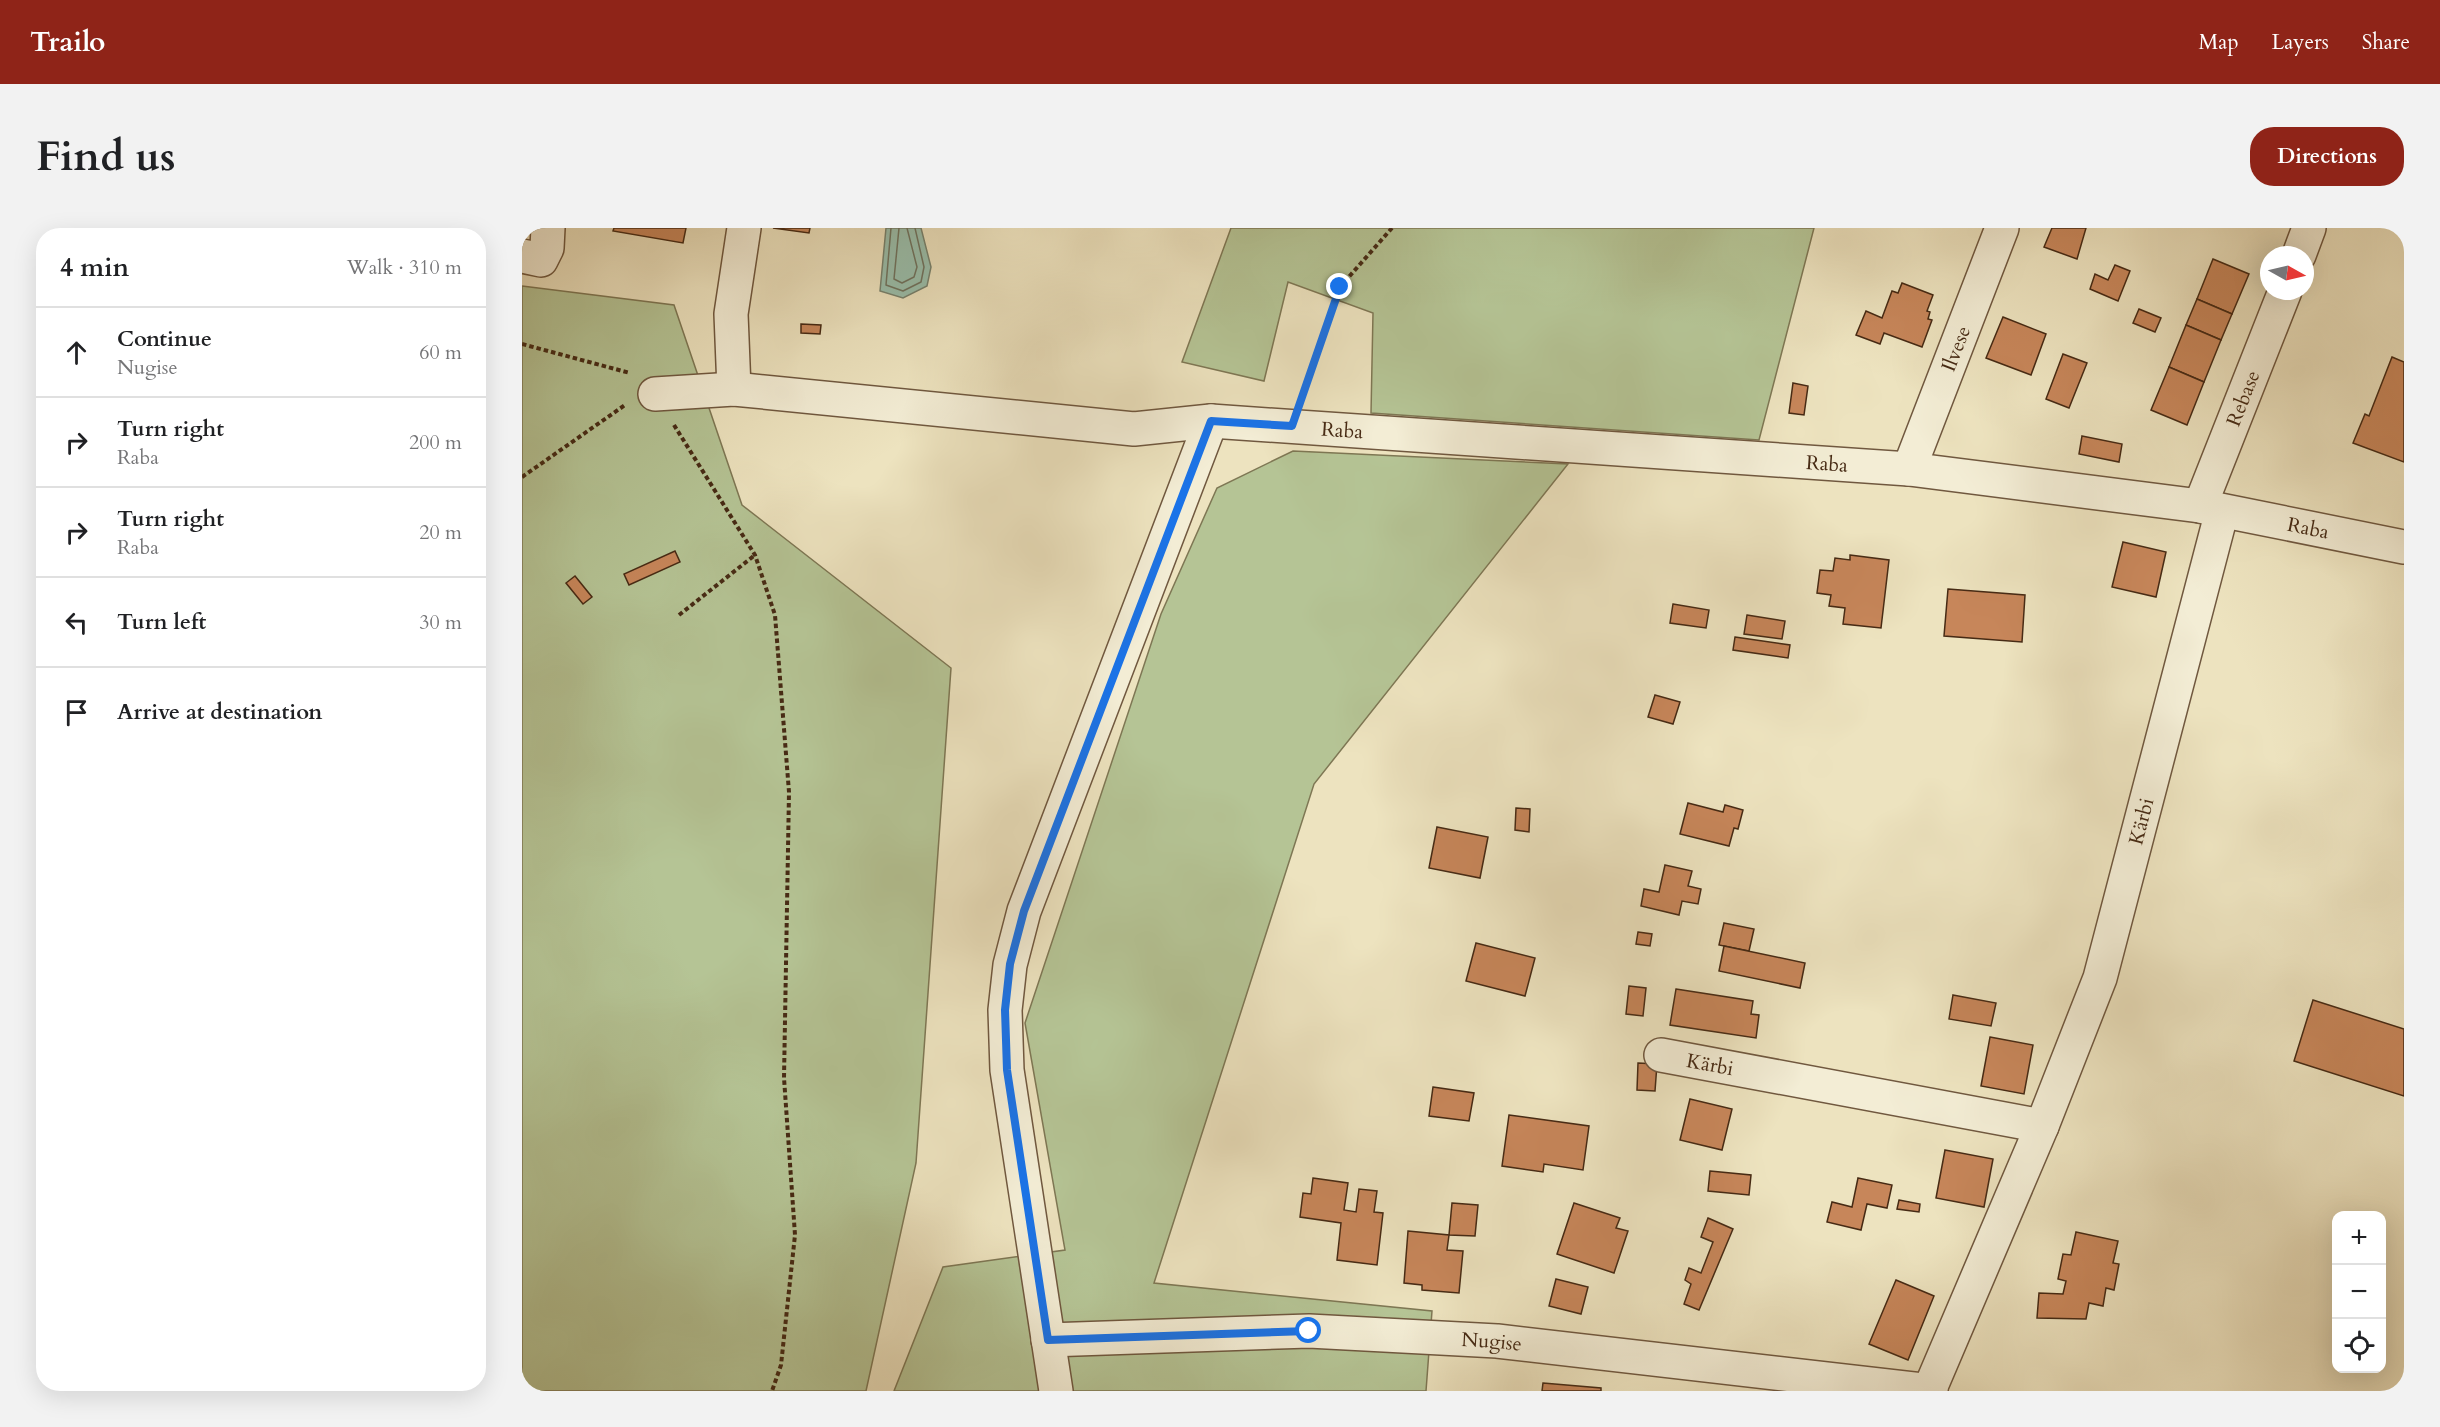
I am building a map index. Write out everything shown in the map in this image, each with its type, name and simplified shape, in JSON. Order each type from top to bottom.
[{"type":"street","points":[[522,256],[542,260],[547,248],[549,228]]},
{"type":"street","points":[[734,389],[731,314],[744,228]]},
{"type":"street","name":"Ilvese","points":[[1909,469],[2002,228]]},
{"type":"street","points":[[2302,246],[2309,228]]},
{"type":"street","name":"Rebase","points":[[2211,508],[2282,300]]},
{"type":"street","name":"Raba","points":[[655,394],[734,389],[1134,429],[1211,421],[1909,469],[2211,508],[2404,547]]},
{"type":"street","points":[[1056,1391],[1007,1070],[1005,1010],[1010,964],[1024,911],[1211,421]]},
{"type":"street","name":"Kärbi","points":[[1930,1391],[2042,1126],[2100,978],[2211,508]]},
{"type":"street","name":"Kärbi","points":[[1661,1055],[2042,1126]]},
{"type":"street","name":"Nugise","points":[[1048,1340],[1309,1331],[1497,1341],[1930,1391]]},
{"type":"path","points":[[1292,426],[1340,287],[1392,228]]},
{"type":"path","points":[[522,344],[638,376],[655,394],[756,555],[775,615],[789,792],[784,1078],[795,1235],[781,1365],[772,1391]]},
{"type":"path","points":[[522,477],[620,407],[655,394]]},
{"type":"path","points":[[679,615],[756,555]]},
{"type":"shaded area","points":[[1231,228],[1814,228],[1759,440],[1371,413],[1373,313],[1288,282],[1264,381],[1182,362]]},
{"type":"shaded area","points":[[522,286],[674,305],[742,505],[951,668],[916,1163],[866,1391],[522,1391]]},
{"type":"shaded area","points":[[1293,451],[1568,464],[1314,784],[1154,1283],[1432,1311],[1426,1391],[894,1391],[943,1267],[1065,1250],[1025,1023],[1161,614],[1217,488]]},
{"type":"water","points":[[886,228],[921,228],[931,267],[927,286],[903,298],[880,291]]},
{"type":"building","points":[[614,228],[686,228],[683,243],[613,231]]},
{"type":"building","points":[[773,228],[810,228],[809,233]]},
{"type":"building","points":[[2052,228],[2086,228],[2077,259],[2044,247]]},
{"type":"building","points":[[2213,259],[2249,274],[2232,314],[2197,299]]},
{"type":"building","points":[[2115,265],[2130,271],[2118,301],[2090,289],[2095,274],[2108,280]]},
{"type":"building","points":[[1902,283],[1933,295],[1927,311],[1930,312],[1928,319],[1932,320],[1922,347],[1884,333],[1880,344],[1856,335],[1866,311],[1882,318],[1892,291],[1898,293]]},
{"type":"building","points":[[2197,299],[2232,314],[2221,340],[2186,325]]},
{"type":"building","points":[[2139,309],[2161,318],[2155,332],[2133,323]]},
{"type":"building","points":[[2003,317],[2046,334],[2031,375],[1986,358]]},
{"type":"building","points":[[801,324],[821,325],[820,334],[801,333]]},
{"type":"building","points":[[2186,325],[2221,340],[2204,382],[2169,367]]},
{"type":"building","points":[[2063,354],[2087,363],[2069,408],[2046,399]]},
{"type":"building","points":[[2392,357],[2404,362],[2404,462],[2353,443],[2365,414],[2369,416]]},
{"type":"building","points":[[2169,367],[2204,382],[2187,425],[2151,410]]},
{"type":"building","points":[[1793,383],[1808,386],[1804,415],[1789,413]]},
{"type":"building","points":[[2082,436],[2122,444],[2119,462],[2079,454]]},
{"type":"building","points":[[2123,542],[2166,552],[2156,597],[2112,587]]},
{"type":"building","points":[[675,551],[680,562],[629,585],[624,574]]},
{"type":"building","points":[[1850,555],[1889,560],[1881,628],[1843,624],[1845,608],[1829,606],[1831,595],[1817,593],[1820,570],[1833,571],[1835,558],[1850,560]]},
{"type":"building","points":[[575,576],[592,597],[583,604],[566,583]]},
{"type":"building","points":[[1948,589],[2025,595],[2022,642],[1944,636]]},
{"type":"building","points":[[1673,604],[1709,610],[1706,628],[1670,623]]},
{"type":"building","points":[[1747,615],[1785,621],[1782,639],[1744,634]]},
{"type":"building","points":[[1735,637],[1790,645],[1788,658],[1733,650]]},
{"type":"building","points":[[1655,695],[1680,702],[1673,724],[1648,717]]},
{"type":"building","points":[[1688,803],[1723,812],[1725,805],[1743,810],[1738,829],[1734,828],[1729,846],[1680,834]]},
{"type":"building","points":[[1516,808],[1530,809],[1529,832],[1515,830]]},
{"type":"building","points":[[1437,827],[1488,837],[1480,878],[1429,868]]},
{"type":"building","points":[[1665,865],[1692,871],[1688,886],[1701,889],[1698,904],[1682,901],[1679,915],[1641,906],[1644,889],[1659,892]]},
{"type":"building","points":[[1724,923],[1754,929],[1749,951],[1719,945]]},
{"type":"building","points":[[1638,932],[1652,934],[1650,946],[1636,944]]},
{"type":"building","points":[[1476,943],[1535,958],[1525,996],[1466,981]]},
{"type":"building","points":[[1724,946],[1805,963],[1800,988],[1719,971]]},
{"type":"building","points":[[1629,986],[1646,988],[1643,1016],[1626,1014]]},
{"type":"building","points":[[1676,989],[1753,1001],[1751,1014],[1759,1015],[1756,1038],[1670,1025]]},
{"type":"building","points":[[1953,995],[1996,1003],[1991,1026],[1949,1019]]},
{"type":"building","points":[[2313,1000],[2404,1029],[2404,1096],[2294,1061]]},
{"type":"building","points":[[1990,1037],[2033,1045],[2024,1094],[1981,1086]]},
{"type":"building","points":[[1638,1063],[1657,1064],[1655,1091],[1637,1090]]},
{"type":"building","points":[[1433,1087],[1474,1093],[1469,1121],[1429,1116]]},
{"type":"building","points":[[1690,1099],[1732,1109],[1722,1150],[1680,1140]]},
{"type":"building","points":[[1509,1115],[1589,1126],[1583,1170],[1544,1164],[1543,1172],[1502,1166]]},
{"type":"building","points":[[1945,1150],[1993,1159],[1984,1207],[1936,1198]]},
{"type":"building","points":[[1710,1171],[1751,1175],[1749,1195],[1708,1191]]},
{"type":"building","points":[[1313,1178],[1348,1183],[1344,1210],[1356,1212],[1359,1189],[1377,1191],[1374,1212],[1383,1213],[1377,1265],[1337,1260],[1341,1223],[1300,1217],[1303,1193],[1311,1194]]},
{"type":"building","points":[[1858,1178],[1892,1185],[1887,1208],[1867,1204],[1861,1230],[1827,1222],[1832,1202],[1852,1207]]},
{"type":"building","points":[[1899,1200],[1920,1204],[1919,1212],[1897,1209]]},
{"type":"building","points":[[1452,1203],[1478,1205],[1475,1236],[1449,1235]]},
{"type":"building","points":[[1574,1203],[1620,1218],[1616,1228],[1628,1231],[1614,1273],[1557,1254]]},
{"type":"building","points":[[1708,1218],[1733,1229],[1699,1310],[1684,1304],[1691,1284],[1685,1280],[1689,1268],[1701,1273],[1713,1242],[1701,1237]]},
{"type":"building","points":[[1408,1231],[1449,1235],[1447,1250],[1463,1251],[1459,1293],[1422,1290],[1422,1285],[1404,1283]]},
{"type":"building","points":[[2076,1232],[2118,1241],[2113,1263],[2119,1264],[2114,1290],[2106,1288],[2103,1306],[2089,1303],[2086,1319],[2037,1318],[2039,1293],[2063,1294],[2066,1281],[2058,1279],[2063,1254],[2071,1255]]},
{"type":"building","points":[[1556,1279],[1588,1287],[1581,1314],[1549,1306]]},
{"type":"building","points":[[1896,1280],[1934,1296],[1908,1360],[1869,1344]]},
{"type":"building","points":[[1543,1383],[1601,1388],[1601,1391],[1542,1391]]},
{"type":"route","points":[[1309,1331],[1048,1340],[1007,1070],[1005,1010],[1010,964],[1024,911],[1211,421],[1292,426],[1340,287]]}]
